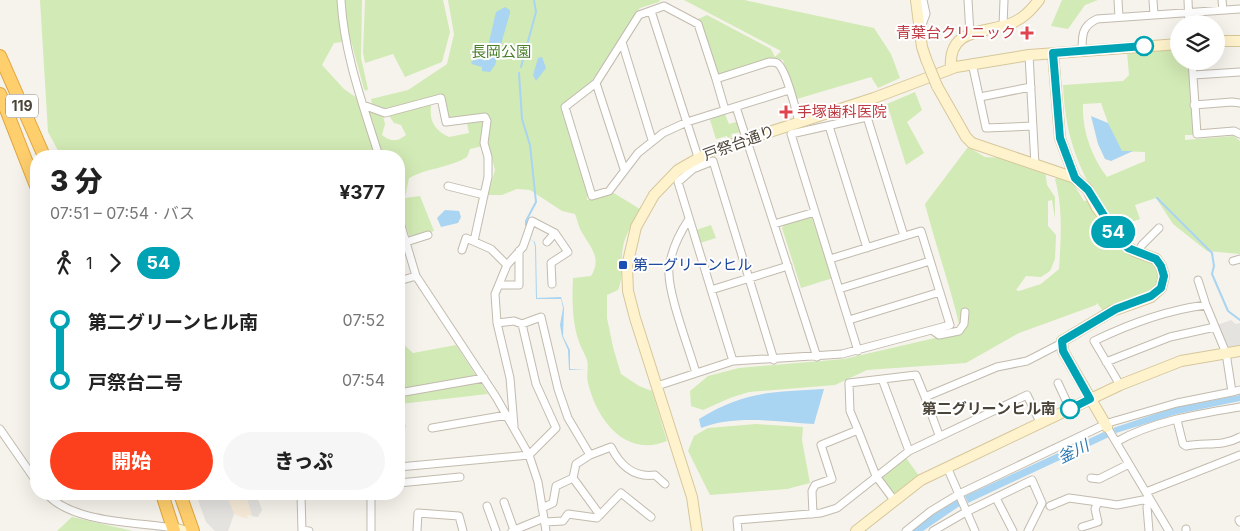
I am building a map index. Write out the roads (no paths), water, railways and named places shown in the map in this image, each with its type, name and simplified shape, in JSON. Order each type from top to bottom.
[{"type":"highway","name":"119","points":[[0,56],[41,150]]},
{"type":"highway","name":"119","points":[[0,61],[37,150]]},
{"type":"highway","name":"119","points":[[0,82],[30,153]]},
{"type":"highway","name":"119","points":[[0,94],[30,171]]},
{"type":"highway","points":[[165,500],[179,530]]},
{"type":"highway","points":[[177,500],[193,531]]},
{"type":"highway","points":[[179,530],[182,509],[181,500]]},
{"type":"highway","points":[[191,500],[201,531]]},
{"type":"street","points":[[341,0],[342,22],[352,70],[377,150]]},
{"type":"street","points":[[916,0],[926,59],[937,86],[966,137],[972,143],[1075,178],[1088,190],[1118,238],[1128,248],[1153,258],[1161,266],[1164,276],[1159,290],[1147,298],[1112,311],[1067,336],[1062,341],[1061,346],[1090,399],[1169,531]]},
{"type":"street","points":[[920,30],[926,14],[923,0]]},
{"type":"street","points":[[968,0],[970,34]]},
{"type":"street","points":[[1003,26],[1004,0]]},
{"type":"street","points":[[951,68],[952,49],[961,38],[1003,26],[1025,15],[1039,0]]},
{"type":"street","points":[[1118,0],[1119,17]]},
{"type":"street","points":[[1152,0],[1154,15]]},
{"type":"street","points":[[1188,0],[1188,13]]},
{"type":"street","points":[[1222,0],[1223,10]]},
{"type":"street","points":[[725,110],[698,24],[664,6],[639,15],[596,83],[565,107],[592,196],[609,191],[624,170],[652,140],[687,122],[789,90]]},
{"type":"street","points":[[1082,51],[1082,33],[1088,23],[1097,19],[1240,9]]},
{"type":"street","points":[[651,11],[698,157]]},
{"type":"street","points":[[1225,41],[1240,41]]},
{"type":"street","points":[[622,42],[652,140]]},
{"type":"street","name":"戸祭台通り","points":[[698,531],[692,496],[628,291],[626,266],[628,252],[636,227],[654,195],[667,179],[698,157],[746,139],[874,98],[951,68],[1029,55],[1170,45]]},
{"type":"street","points":[[1053,53],[1060,138],[1075,178]]},
{"type":"street","points":[[1029,55],[1036,165]]},
{"type":"street","points":[[716,79],[769,62],[777,63],[782,69],[799,122]]},
{"type":"street","points":[[972,63],[986,128],[1033,126]]},
{"type":"street","points":[[1192,70],[1197,134],[1234,131],[1240,134]]},
{"type":"street","points":[[1192,75],[1240,72]]},
{"type":"street","points":[[596,83],[624,170]]},
{"type":"street","points":[[980,98],[1031,87]]},
{"type":"street","points":[[363,105],[385,113],[441,98],[446,122],[485,117],[487,121],[484,143],[488,158],[488,177],[474,241]]},
{"type":"street","points":[[1194,104],[1240,103]]},
{"type":"street","points":[[736,107],[817,357]]},
{"type":"street","points":[[858,351],[792,134],[867,117],[904,236]]},
{"type":"street","points":[[829,126],[867,248]]},
{"type":"street","points":[[734,361],[678,182],[694,169],[713,161],[774,360]]},
{"type":"street","points":[[448,186],[484,195]]},
{"type":"street","points":[[774,224],[815,212]]},
{"type":"street","points":[[689,219],[680,232],[669,270],[671,286],[696,373]]},
{"type":"street","points":[[514,426],[510,378],[497,323],[496,294],[507,265],[519,251],[532,221],[555,233],[568,252],[550,263],[552,284]]},
{"type":"street","points":[[1138,252],[1158,228]]},
{"type":"street","points":[[657,386],[734,361],[817,357],[858,351],[950,325],[921,231],[830,259]]},
{"type":"street","points":[[547,242],[555,233]]},
{"type":"street","points":[[406,242],[428,235]]},
{"type":"street","points":[[462,250],[466,238],[492,249],[507,265]]},
{"type":"street","points":[[405,239],[416,276],[484,378],[514,426],[529,455],[538,482],[546,531]]},
{"type":"street","points":[[499,285],[519,285],[519,251]]},
{"type":"street","points":[[839,290],[930,261]]},
{"type":"street","points":[[711,290],[788,266]]},
{"type":"street","points":[[405,280],[416,276]]},
{"type":"street","points":[[1198,280],[1226,353],[1232,392]]},
{"type":"street","points":[[849,320],[940,292]]},
{"type":"street","points":[[1120,385],[1094,341],[1131,324],[1186,307],[1206,304]]},
{"type":"street","points":[[932,330],[939,335],[959,332],[964,324],[965,312]]},
{"type":"street","points":[[497,323],[514,320],[522,324],[541,317],[558,389],[568,418],[590,455]]},
{"type":"street","points":[[405,466],[529,455],[556,428],[536,384],[522,324]]},
{"type":"street","points":[[1106,362],[1170,337],[1215,327]]},
{"type":"street","points":[[925,398],[997,367],[1027,361],[1058,345],[1061,346]]},
{"type":"street","points":[[856,531],[920,480],[1040,422],[1120,385],[1181,361],[1240,351]]},
{"type":"street","points":[[894,500],[876,476],[850,412],[849,383],[916,375],[939,435]]},
{"type":"street","points":[[405,392],[484,378]]},
{"type":"street","points":[[882,379],[909,451]]},
{"type":"street","points":[[1058,383],[1070,409]]},
{"type":"street","points":[[906,531],[931,511],[959,496],[1106,426],[1177,403],[1240,390]]},
{"type":"street","points":[[738,531],[737,520],[813,514],[837,508],[909,451],[939,435],[1027,395],[1040,422]]},
{"type":"street","points":[[1116,442],[1139,431],[1177,420],[1240,407]]},
{"type":"street","points":[[432,428],[506,415]]},
{"type":"street","points":[[1177,420],[1183,444],[1186,446],[1199,443],[1224,444],[1240,436]]},
{"type":"street","points":[[0,429],[30,472]]},
{"type":"street","points":[[813,514],[812,491],[815,485],[832,479],[822,445],[858,430]]},
{"type":"street","points":[[600,515],[573,478],[576,464],[590,455],[611,447],[620,464],[644,477],[655,475],[665,484]]},
{"type":"street","points":[[1146,492],[1240,456]]},
{"type":"street","points":[[1091,478],[1099,479],[1129,464]]},
{"type":"street","points":[[947,467],[975,531]]},
{"type":"street","points":[[405,483],[460,477]]},
{"type":"street","points":[[542,508],[553,503],[556,486],[573,478]]},
{"type":"street","points":[[935,530],[966,510],[1032,480],[1042,503],[1028,531]]},
{"type":"street","points":[[504,502],[513,530],[544,520],[563,520],[568,514],[597,518],[621,494],[651,517]]},
{"type":"street","points":[[996,498],[1013,531]]},
{"type":"street","points":[[1050,506],[1069,498],[1117,505],[1149,500]]},
{"type":"street","points":[[54,500],[64,508],[88,516],[179,530]]},
{"type":"street","points":[[301,500],[304,531]]},
{"type":"street","points":[[371,500],[371,531]]},
{"type":"street","points":[[1149,500],[1149,531]]},
{"type":"street","points":[[1082,527],[1098,522],[1095,510],[1098,502]]},
{"type":"street","points":[[487,506],[496,531]]},
{"type":"street","points":[[417,531],[418,513],[459,516],[463,531]]},
{"type":"water","points":[[505,7],[510,10],[510,13],[495,65],[490,72],[482,71],[482,67],[471,62],[476,59],[473,53],[488,46],[496,12]]},
{"type":"water","points":[[542,57],[546,68],[536,81],[533,75],[538,58]]},
{"type":"water","points":[[1091,116],[1108,123],[1122,151],[1133,151],[1111,161],[1105,159],[1098,144]]},
{"type":"water","points":[[445,210],[459,211],[461,217],[458,223],[441,227],[437,218]]},
{"type":"water","points":[[528,238],[535,242],[536,247],[537,298],[561,297],[564,308],[563,336],[570,350],[570,369],[585,370],[569,370],[568,350],[562,336],[560,325],[563,308],[561,299],[536,299],[535,247],[534,242]]},
{"type":"water","points":[[824,389],[814,424],[742,420],[728,421],[701,428],[699,419],[715,410],[745,398],[774,392]]},
{"type":"water","points":[[1240,395],[1240,401],[1177,414],[1116,433],[1113,428],[1173,408]]},
{"type":"water","name":"釜川","points":[[1106,431],[1109,437],[968,503],[965,496]]},
{"type":"water","points":[[959,499],[961,505],[923,531],[911,531],[931,516]]},
{"type":"waterway","points":[[521,67],[536,12],[534,0]]},
{"type":"waterway","points":[[519,73],[522,119],[530,145],[536,202],[526,221],[526,225]]},
{"type":"waterway","points":[[1157,198],[1212,253],[1214,266],[1212,274],[1228,311],[1240,320]]},
{"type":"place","name":"青葉台クリニック","points":[[1027,33]]},
{"type":"place","name":"手塚歯科医院","points":[[786,112]]},
{"type":"place","name":"第一グリーンヒル","points":[[623,265]]},
{"type":"place","name":"第二グリーンヒル南","points":[[1070,409]]},
{"type":"park label","name":"長岡公園","points":[[501,52]]}]
